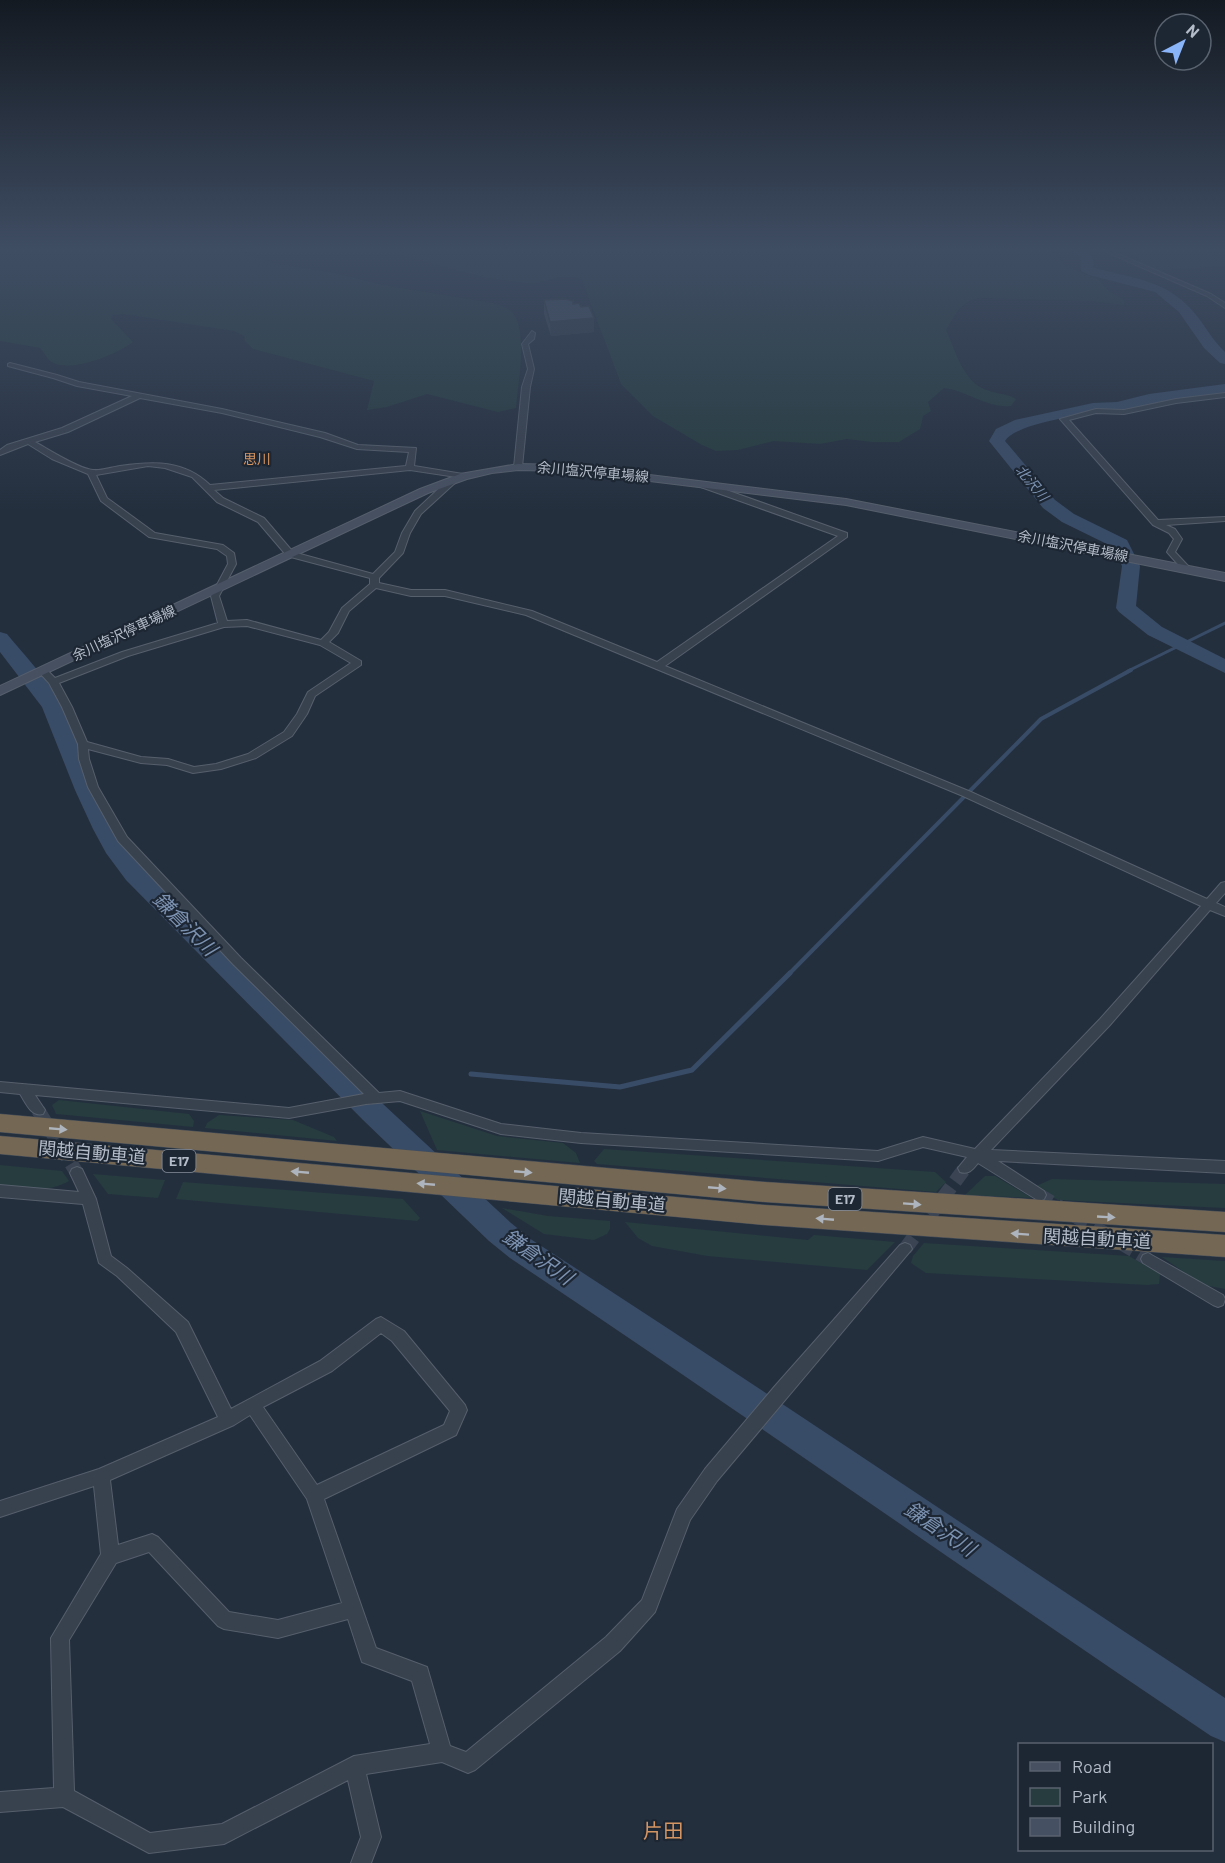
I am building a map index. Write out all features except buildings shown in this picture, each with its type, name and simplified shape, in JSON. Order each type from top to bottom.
[{"type":"highway","name":"関越自動車道","points":[[0,1123],[465,1167],[946,1206],[1225,1222]]},
{"type":"highway","name":"関越自動車道","points":[[0,1144],[359,1178],[952,1229],[1225,1246]]},
{"type":"main road","name":"余川塩沢停車場線","points":[[0,691],[424,491],[459,478],[518,466],[568,468],[880,508],[1225,577]]},
{"type":"street","points":[[518,466],[526,387],[531,369],[525,344],[531,337]]},
{"type":"street","points":[[10,365],[77,384],[222,411],[322,435],[357,447],[413,450],[410,468]]},
{"type":"street","points":[[1186,568],[1171,552],[1178,538],[1172,531],[1156,523],[1064,420],[1096,411],[1124,412],[1176,401],[1225,395]]},
{"type":"street","points":[[0,453],[65,430],[138,396]]},
{"type":"street","points":[[30,442],[55,457],[91,473],[148,464],[166,466],[195,475],[220,500],[261,520],[290,554],[411,593],[444,593],[529,613],[967,794],[1225,912]]},
{"type":"street","points":[[208,488],[410,468],[459,478]]},
{"type":"street","points":[[91,473],[104,499],[152,535],[220,547],[231,555],[232,564],[215,596],[223,624]]},
{"type":"street","points":[[324,643],[333,633],[345,610],[399,553],[406,533],[418,513],[459,478]]},
{"type":"street","points":[[658,666],[844,534],[697,483]]},
{"type":"street","points":[[1156,523],[1225,519]]},
{"type":"street","points":[[53,682],[125,654],[223,624],[247,623],[324,643],[358,663],[311,694],[302,714],[288,734],[252,756],[217,767],[193,770],[168,762],[141,760],[83,744]]},
{"type":"street","points":[[43,671],[53,682],[68,707],[83,744],[84,759],[93,787],[108,817],[128,846],[372,1099]]},
{"type":"street","points":[[965,1168],[1104,1022],[1225,886]]},
{"type":"street","points":[[0,1087],[289,1113],[400,1096],[501,1129],[580,1138],[879,1156],[923,1142],[977,1155],[1225,1167]]},
{"type":"street","points":[[24,1089],[38,1110]]},
{"type":"street","points":[[977,1155],[1039,1195]]},
{"type":"street","points":[[77,1173],[89,1199],[104,1259],[122,1272],[182,1328],[228,1420]]},
{"type":"street","points":[[0,1191],[89,1199]]},
{"type":"street","points":[[0,1803],[64,1797],[149,1843],[224,1834],[354,1766],[442,1752],[468,1764],[620,1637],[649,1606],[682,1515],[747,1432],[905,1249]]},
{"type":"street","points":[[1148,1259],[1218,1300]]},
{"type":"street","points":[[0,1509],[101,1476],[228,1420],[326,1366],[381,1324],[398,1336],[459,1410],[450,1430],[314,1495]]},
{"type":"street","points":[[252,1405],[314,1495],[369,1655],[420,1674],[442,1752]]},
{"type":"street","points":[[64,1797],[60,1638],[110,1556],[101,1476]]},
{"type":"street","points":[[110,1556],[152,1542],[224,1620],[278,1629],[353,1608]]},
{"type":"street","points":[[354,1766],[371,1837],[361,1863]]},
{"type":"green space","points":[[0,337],[128,337],[133,342],[92,362],[67,366],[49,360],[40,348],[0,341]]},
{"type":"green space","points":[[244,337],[520,337],[521,359],[516,408],[498,412],[427,394],[387,407],[367,410],[374,381],[253,349]]},
{"type":"green space","points":[[603,337],[949,337],[960,364],[970,379],[988,391],[1016,399],[1011,406],[1002,406],[944,388],[928,402],[931,411],[923,416],[920,429],[899,442],[847,439],[820,444],[774,441],[738,450],[716,451],[653,416],[621,384]]},
{"type":"green space","points":[[59,1100],[189,1114],[194,1121],[193,1127],[56,1114],[52,1105]]},
{"type":"green space","points":[[420,1111],[497,1136],[563,1143],[576,1153],[580,1163],[437,1150]]},
{"type":"green space","points":[[219,1115],[293,1120],[334,1137],[337,1141],[205,1128],[207,1123]]},
{"type":"green space","points":[[604,1149],[935,1172],[946,1182],[936,1192],[597,1164],[594,1161]]},
{"type":"green space","points":[[0,1165],[62,1171],[69,1181],[44,1189],[0,1185]]},
{"type":"green space","points":[[93,1174],[165,1180],[158,1198],[108,1194]]},
{"type":"green space","points":[[985,1176],[995,1176],[1032,1198],[965,1195]]},
{"type":"green space","points":[[1052,1179],[1225,1184],[1225,1208],[1058,1200],[1036,1188]]},
{"type":"green space","points":[[183,1182],[403,1199],[420,1218],[417,1221],[176,1199]]},
{"type":"green space","points":[[502,1208],[548,1216],[610,1221],[610,1229],[607,1234],[594,1240],[544,1234]]},
{"type":"green space","points":[[625,1222],[808,1240],[814,1235],[895,1242],[867,1270],[707,1256],[652,1246],[638,1238]]},
{"type":"green space","points":[[924,1243],[1129,1256],[1160,1274],[1159,1284],[926,1273],[911,1263],[913,1256]]},
{"type":"green space","points":[[1162,1257],[1225,1261],[1225,1289],[1203,1285]]},
{"type":"waterway","name":"北沢川","points":[[1203,337],[1225,360]]},
{"type":"waterway","name":"北沢川","points":[[1225,389],[1149,399],[1117,407],[1093,408],[1015,425],[1002,432],[997,441],[1049,504],[1068,518],[1121,544],[1131,566],[1126,608],[1155,631],[1225,667]]},
{"type":"waterway","points":[[1128,671],[1225,623]]},
{"type":"waterway","name":"鎌倉沢川","points":[[0,638],[52,706],[86,790],[105,829],[118,853],[135,874],[373,1112],[500,1232],[521,1249],[738,1391],[942,1533],[1225,1722]]},
{"type":"waterway","points":[[789,974],[1041,719],[1131,670]]},
{"type":"waterway","points":[[471,1074],[620,1087],[692,1070],[789,974]]},
{"type":"tunnel","points":[[38,1110],[77,1173]]},
{"type":"tunnel","points":[[905,1249],[965,1168]]},
{"type":"tunnel","points":[[1039,1195],[1106,1234]]},
{"type":"tunnel","points":[[1121,1243],[1148,1259]]},
{"type":"district","name":"思川","points":[[257,459]]},
{"type":"district","name":"片田","points":[[663,1831]]}]
